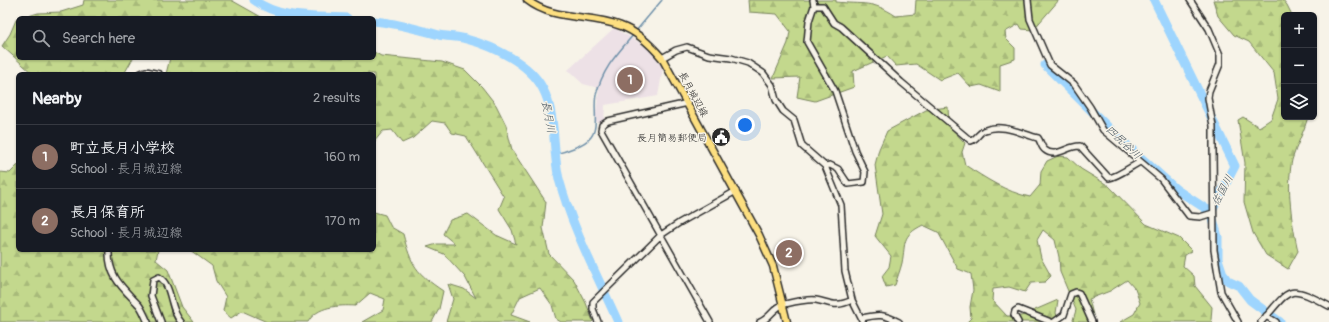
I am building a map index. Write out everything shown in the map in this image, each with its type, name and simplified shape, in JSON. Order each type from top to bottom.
[{"type":"main road","name":"長月城辺線","points":[[526,0],[542,10],[555,15],[620,25],[646,41],[662,58],[736,191],[768,254],[787,322]]},
{"type":"street","points":[[1028,0],[1030,19],[1050,66],[1079,90],[1103,130],[1110,138],[1161,179],[1190,216],[1200,218],[1213,213]]},
{"type":"street","points":[[1190,0],[1209,29],[1220,55],[1220,64],[1209,91],[1208,98],[1213,126],[1214,148],[1214,250],[1221,292],[1238,322]]},
{"type":"street","points":[[825,166],[830,165],[838,169],[848,184],[864,182],[865,172],[853,144],[836,91],[808,42],[809,20],[814,3],[823,6],[834,23],[841,27],[901,82],[970,141],[975,140],[985,130],[1004,128],[1038,138],[1043,147],[1050,152],[1060,152],[1080,146],[1109,178],[1140,162]]},
{"type":"street","points":[[662,58],[676,50],[687,47],[709,55],[731,58],[748,64],[763,73],[772,85],[776,100],[783,111],[794,120],[802,146],[825,166],[841,205],[845,271],[852,300],[863,320],[878,314],[884,315],[899,322]]},
{"type":"street","points":[[142,72],[146,70],[152,72]]},
{"type":"street","points":[[688,103],[608,121],[602,125],[601,130],[710,322]]},
{"type":"street","points":[[598,322],[593,309],[593,302],[661,235],[679,222],[736,191]]},
{"type":"street","points":[[109,252],[111,268],[119,286],[140,307],[148,322]]},
{"type":"street","points":[[161,322],[151,296],[153,280],[159,277],[164,280],[169,290],[172,306],[181,322]]},
{"type":"street","points":[[1018,322],[1014,315],[1015,311],[1018,309],[1052,322],[1064,315],[1071,294],[1076,292],[1079,294],[1092,322]]},
{"type":"street","points":[[1261,322],[1283,296],[1293,292],[1300,292],[1329,306]]},
{"type":"street","points":[[760,322],[767,320],[776,307],[783,304],[816,300],[835,306],[842,305],[852,300]]},
{"type":"street","points":[[1266,316],[1276,322]]},
{"type":"shaded area","points":[[614,28],[642,44],[654,55],[663,68],[658,96],[605,105],[604,123],[595,122],[599,88],[583,84],[568,70]]},
{"type":"green space","points":[[84,0],[231,0],[259,16],[28,16],[38,13],[61,12],[83,5]]},
{"type":"green space","points":[[748,0],[836,0],[836,2],[874,5],[896,16],[915,14],[916,0],[1059,0],[1033,30],[1022,29],[1019,24],[1005,32],[1006,39],[1015,48],[1015,59],[1000,64],[1000,92],[981,85],[971,87],[958,73],[940,80],[916,64],[896,66],[887,56],[853,71],[854,87],[815,101],[797,97],[800,77],[773,78],[788,43],[790,31],[777,14],[749,12]]},
{"type":"green space","points":[[1213,0],[1283,0],[1290,12],[1281,12],[1281,120],[1307,120],[1292,160],[1290,171],[1290,206],[1298,251],[1288,269],[1266,255],[1253,233],[1244,202],[1245,163],[1238,120],[1243,117],[1259,127],[1271,119],[1278,99],[1274,73],[1249,42],[1234,35],[1218,16]]},
{"type":"green space","points":[[16,20],[16,59],[2,46],[10,34]]},
{"type":"green space","points":[[376,53],[381,56],[442,62],[465,70],[482,87],[496,105],[506,125],[512,150],[546,202],[543,228],[549,254],[574,280],[586,303],[593,321],[561,322],[556,319],[552,305],[540,288],[520,297],[511,315],[530,322],[446,322],[453,299],[448,284],[464,289],[476,298],[465,277],[444,254],[427,247],[437,244],[455,244],[443,234],[450,220],[468,214],[496,235],[516,244],[512,230],[499,209],[504,197],[466,136],[452,133],[445,123],[432,121],[413,138],[402,143],[392,130],[383,131],[376,140],[376,72],[166,72],[170,60],[376,60]]},
{"type":"green space","points":[[18,60],[132,60],[125,72],[31,72]]},
{"type":"green space","points":[[948,107],[949,126],[965,143],[962,152],[965,165],[988,180],[1013,192],[1030,197],[1040,185],[1041,171],[1047,161],[1058,156],[1068,157],[1081,169],[1109,186],[1146,224],[1179,238],[1192,251],[1185,255],[1183,266],[1194,276],[1195,286],[1212,307],[1211,320],[1213,322],[1120,322],[1134,314],[1140,303],[1135,289],[1127,280],[1110,291],[1089,299],[1093,315],[1090,322],[1074,322],[1073,320],[1076,310],[1060,272],[1059,257],[1055,240],[1043,230],[1037,240],[1041,258],[1051,276],[1045,282],[1031,283],[1025,292],[1009,287],[993,289],[992,300],[1007,316],[1021,316],[1058,300],[1056,313],[1059,322],[967,322],[971,318],[970,307],[973,290],[971,274],[958,269],[938,232],[923,225],[908,236],[895,285],[886,287],[882,276],[889,267],[891,256],[875,236],[882,214],[875,165],[879,149],[887,131],[926,110]]},
{"type":"green space","points":[[16,167],[16,252],[158,252],[156,260],[168,270],[182,307],[194,322],[0,322],[0,172],[10,173]]},
{"type":"green space","points":[[376,213],[385,215],[391,227],[403,234],[412,261],[416,267],[426,279],[443,291],[439,309],[432,322],[362,322],[383,310],[385,299],[370,293],[355,306],[335,306],[323,310],[312,317],[308,322],[267,322],[242,311],[231,318],[223,311],[226,297],[216,281],[212,266],[193,252],[376,252]]},
{"type":"waterway","name":"長月川","points":[[254,0],[275,11],[299,16]]},
{"type":"waterway","points":[[636,31],[662,0]]},
{"type":"waterway","name":"佐国川","points":[[1154,0],[1235,166],[1211,212],[1218,237],[1218,259],[1223,274],[1228,281],[1239,286],[1250,300],[1280,322]]},
{"type":"waterway","name":"長月川","points":[[376,21],[415,28],[439,35],[460,37],[488,46],[510,57],[529,71],[537,80],[543,89],[550,110],[557,168],[564,197],[586,251],[618,322]]},
{"type":"waterway","points":[[555,154],[569,150],[591,137],[595,128],[595,100],[602,77],[611,62],[634,34]]},
{"type":"waterway","name":"四尻谷川","points":[[1045,65],[1117,136],[1177,190],[1211,212]]},
{"type":"place","name":"町立長月小学校","points":[[630,80]]},
{"type":"place","name":"長月簡易郵便局","points":[[721,137]]},
{"type":"place","name":"長月保育所","points":[[789,253]]}]
